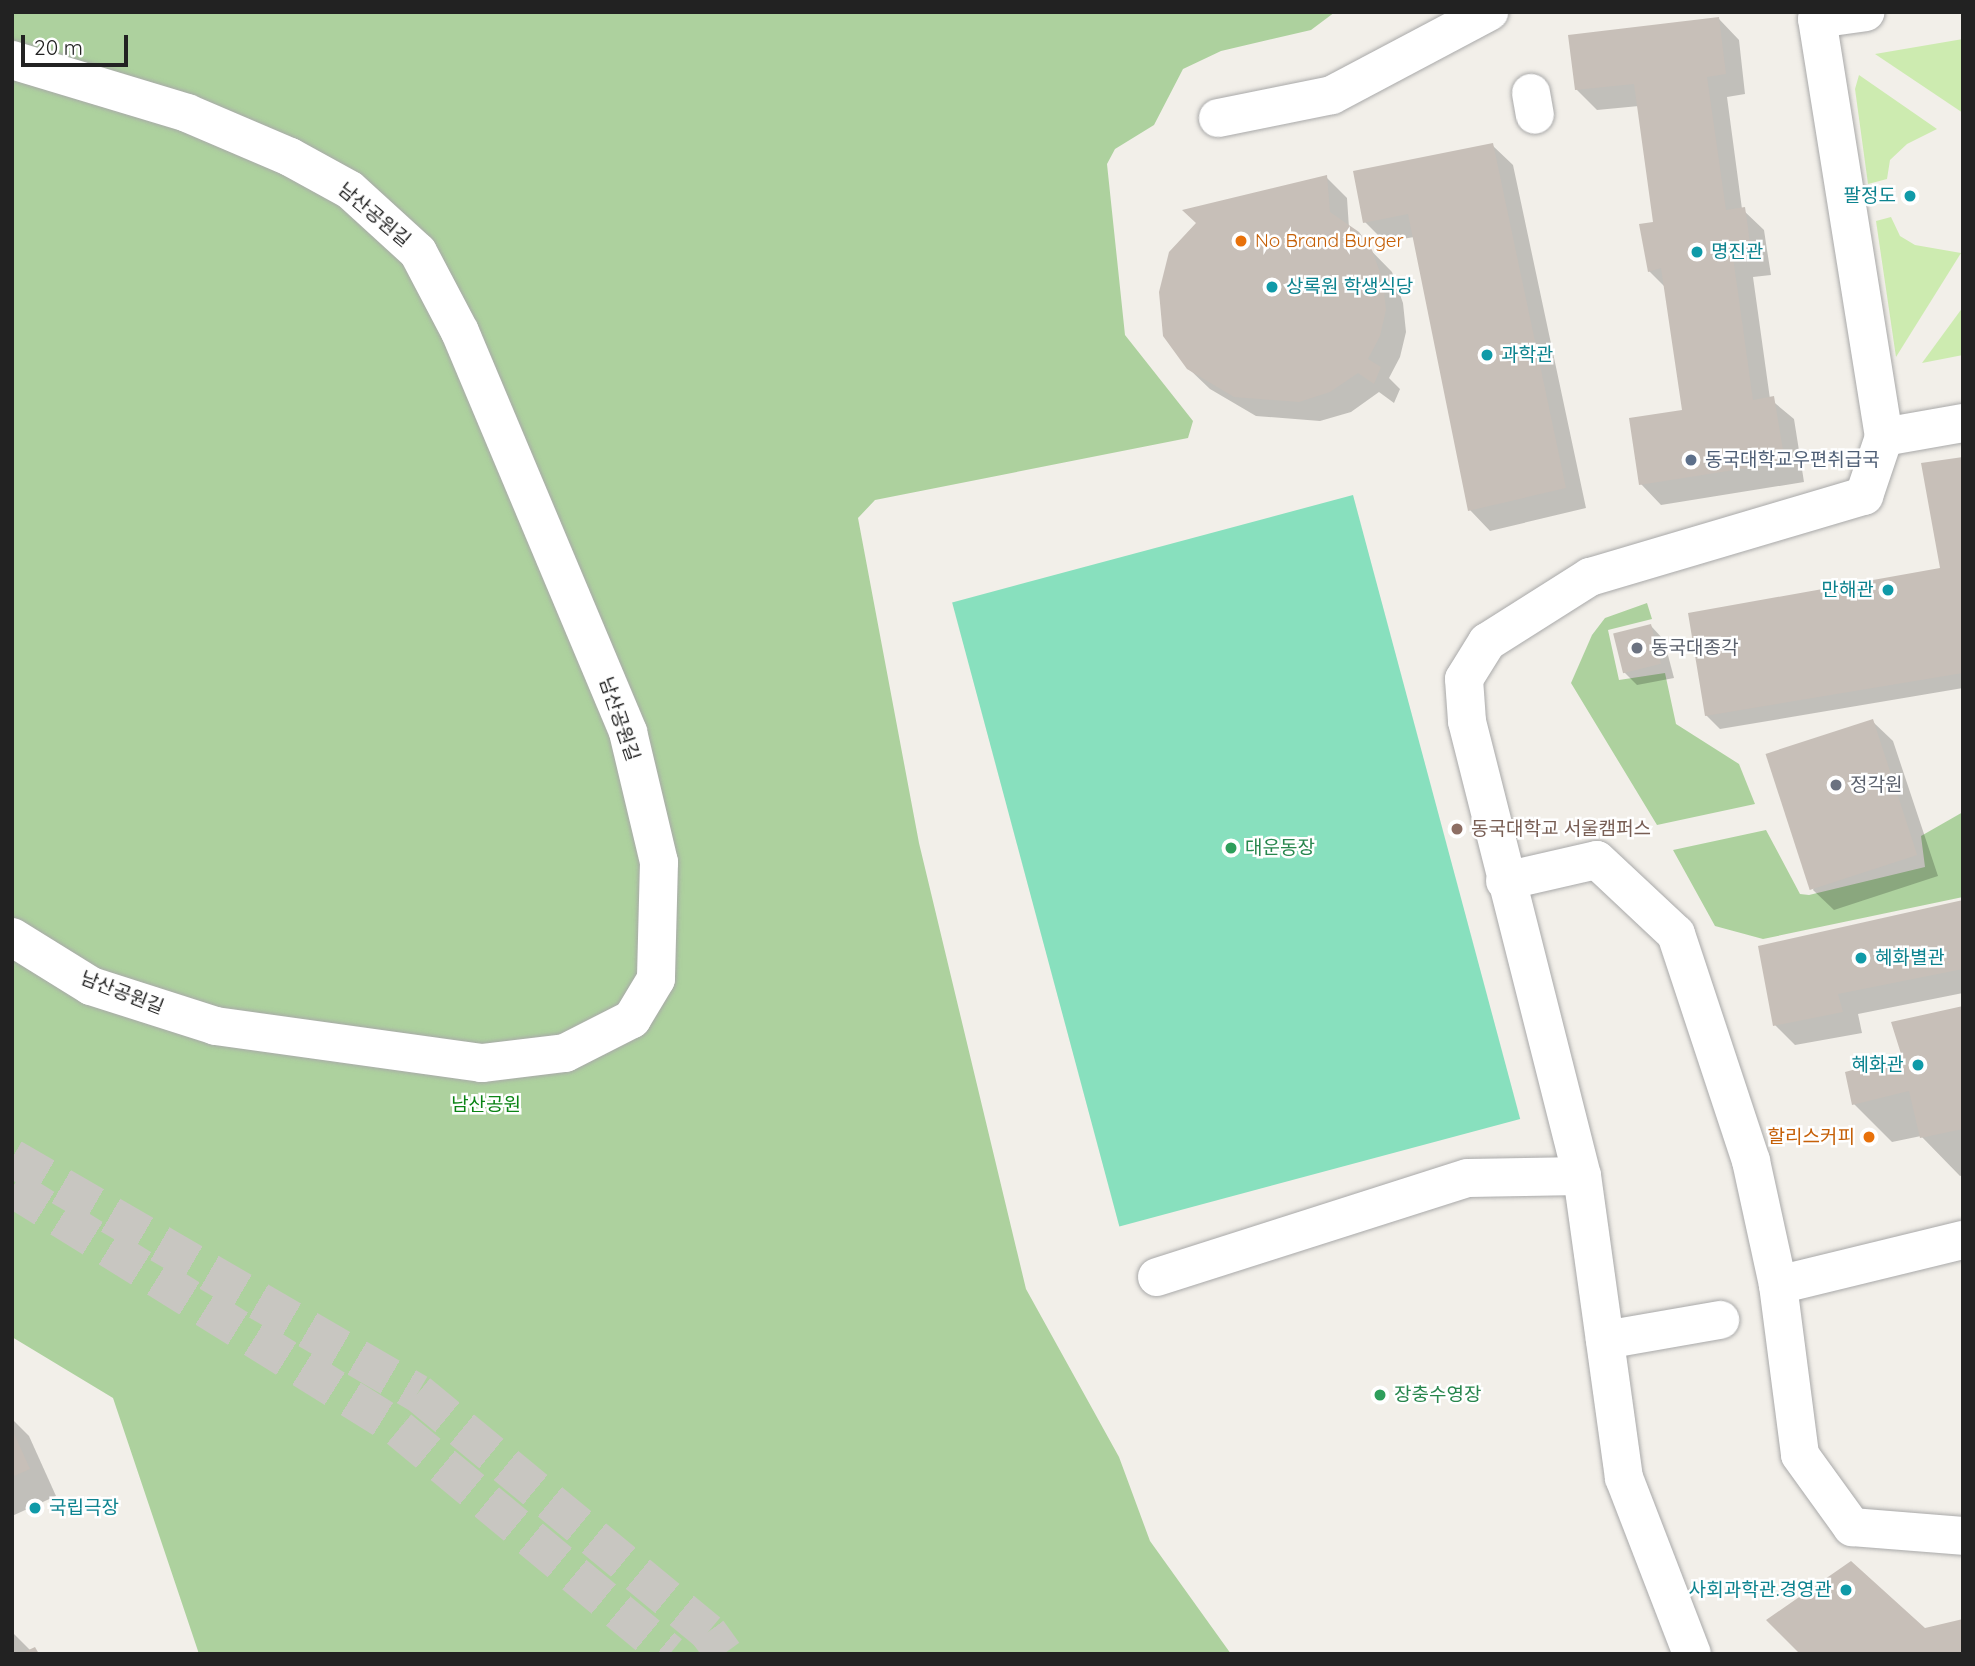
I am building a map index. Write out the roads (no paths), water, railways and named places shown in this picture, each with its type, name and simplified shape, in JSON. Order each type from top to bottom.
[{"type":"street","points":[[1218,118],[1332,95],[1489,12]]},
{"type":"street","points":[[1692,1654],[1624,1478],[1582,1176],[1505,881],[1467,721],[1464,679],[1487,642],[1590,577],[1864,496],[1884,437],[1814,16],[1866,12]]},
{"type":"street","name":"남산공원길","points":[[12,60],[187,113],[290,157],[350,190],[418,252],[460,332],[628,732],[659,862],[656,979],[632,1019],[565,1053],[482,1063],[216,1026],[91,986],[12,937]]},
{"type":"street","points":[[1884,437],[1963,423]]},
{"type":"street","points":[[1505,881],[1597,860],[1676,934],[1751,1161],[1778,1285],[1800,1455],[1852,1528],[1963,1536]]},
{"type":"street","points":[[1157,1276],[1468,1178],[1582,1176]]},
{"type":"street","points":[[1778,1285],[1963,1240]]},
{"type":"street","points":[[1605,1340],[1720,1320]]},
{"type":"tunnel","points":[[12,1158],[418,1393],[708,1632],[724,1654]]},
{"type":"tunnel","points":[[12,1188],[399,1429],[670,1654]]},
{"type":"place","name":"팔정도","points":[[1910,196]]},
{"type":"place","name":"No Brand Burger","points":[[1241,241]]},
{"type":"place","name":"명진관","points":[[1697,252]]},
{"type":"place","name":"상록원 학생식당","points":[[1272,287]]},
{"type":"place","name":"과학관","points":[[1487,355]]},
{"type":"place","name":"동국대학교우편취급국","points":[[1691,460]]},
{"type":"place","name":"만해관","points":[[1888,590]]},
{"type":"place","name":"동국대종각","points":[[1637,648]]},
{"type":"place","name":"정각원","points":[[1836,785]]},
{"type":"place","name":"동국대학교 서울캠퍼스","points":[[1457,829]]},
{"type":"place","name":"대운동장","points":[[1231,848]]},
{"type":"place","name":"혜화별관","points":[[1861,958]]},
{"type":"place","name":"혜화관","points":[[1918,1065]]},
{"type":"place","name":"할리스커피","points":[[1869,1137]]},
{"type":"place","name":"장충수영장","points":[[1380,1395]]},
{"type":"place","name":"국립극장","points":[[35,1508]]},
{"type":"place","name":"사회과학관.경영관","points":[[1846,1590]]},
{"type":"park label","name":"남산공원","points":[[486,1105]]}]
